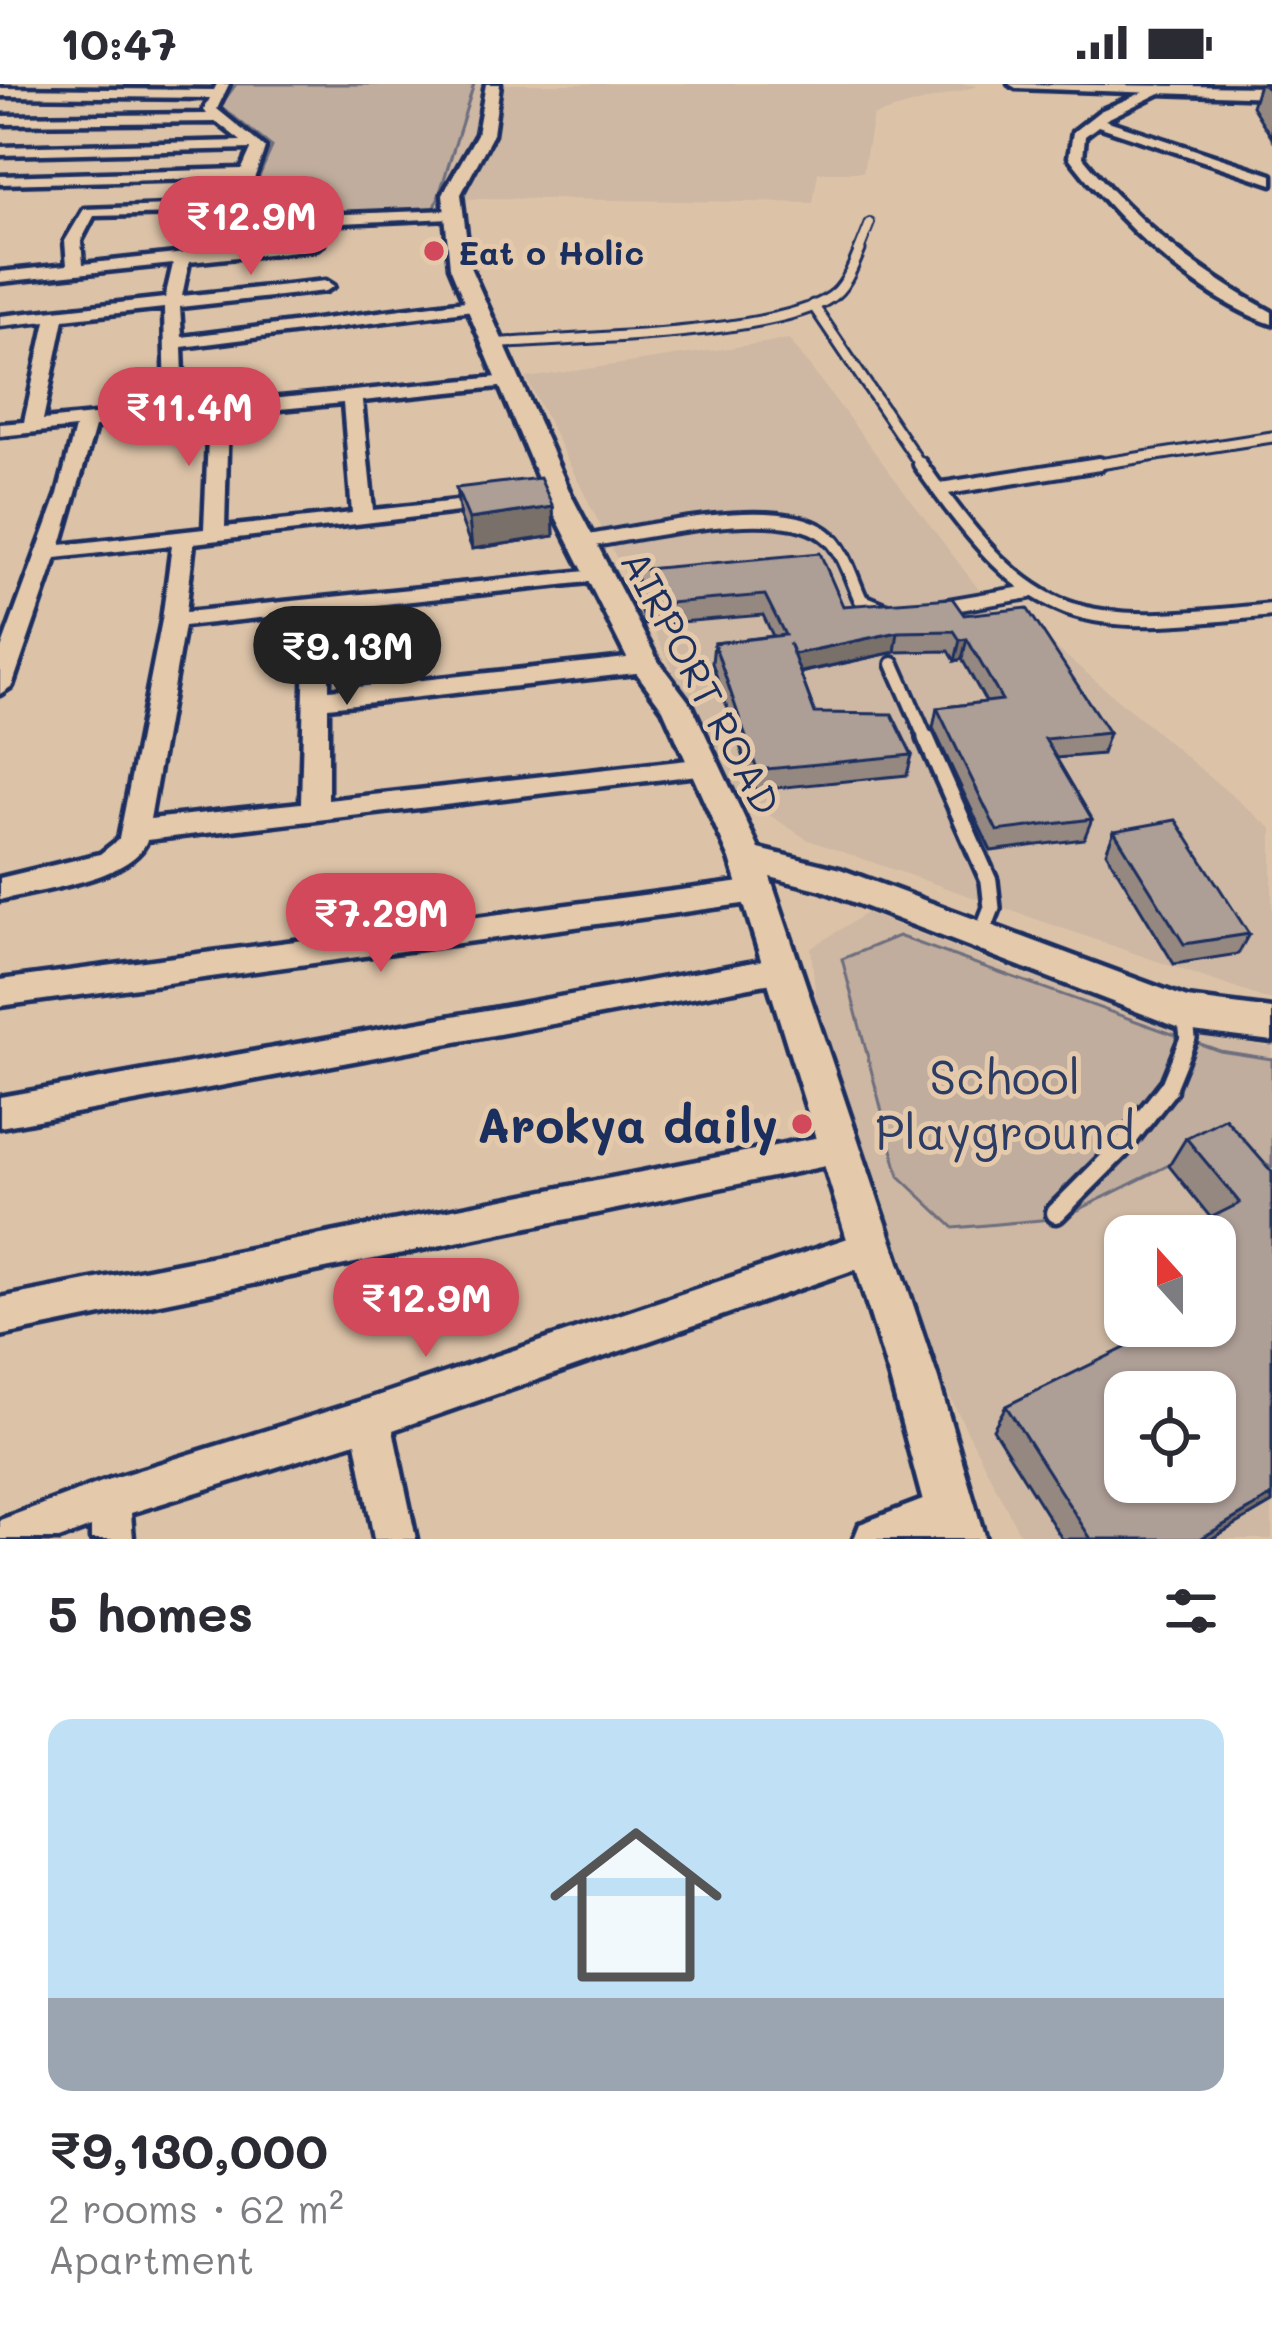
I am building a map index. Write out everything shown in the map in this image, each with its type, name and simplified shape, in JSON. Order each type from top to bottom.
[{"type":"street","points":[[219,89],[208,107],[259,148],[252,173],[232,208],[230,220],[240,224],[451,214],[452,194],[485,134],[493,84]]},
{"type":"street","points":[[1016,84],[1259,89]]},
{"type":"street","points":[[123,119],[150,88]]},
{"type":"street","points":[[1164,88],[1096,121],[1078,135],[1076,157],[1111,205],[1199,276],[1272,319]]},
{"type":"street","points":[[0,92],[219,89]]},
{"type":"street","points":[[0,120],[216,118]]},
{"type":"street","points":[[1096,121],[1272,180]]},
{"type":"street","points":[[0,151],[70,152],[246,140]]},
{"type":"street","points":[[0,199],[8,180],[252,173]]},
{"type":"street","points":[[76,271],[73,241],[112,177]]},
{"type":"street","points":[[89,212],[232,208]]},
{"type":"street","name":"AIRPORT ROAD","points":[[451,214],[472,304],[508,381],[536,498],[581,542],[645,664],[676,706],[752,875],[872,1247],[954,1525]]},
{"type":"street","points":[[308,220],[334,322]]},
{"type":"street","points":[[0,277],[315,244]]},
{"type":"street","points":[[175,410],[172,307],[181,261]]},
{"type":"street","points":[[0,321],[172,307],[326,286]]},
{"type":"street","points":[[173,343],[472,304]]},
{"type":"street","points":[[32,427],[56,316]]},
{"type":"street","points":[[0,430],[219,405],[508,381]]},
{"type":"street","points":[[352,393],[363,519]]},
{"type":"street","points":[[214,535],[219,405]]},
{"type":"street","points":[[0,686],[86,421]]},
{"type":"street","points":[[45,553],[536,498]]},
{"type":"street","points":[[0,889],[109,862],[132,844],[174,620],[184,538]]},
{"type":"street","points":[[174,620],[598,574]]},
{"type":"street","points":[[314,810],[318,604]]},
{"type":"street","points":[[316,700],[645,664]]},
{"type":"street","points":[[134,831],[706,767]]},
{"type":"street","points":[[0,993],[752,875],[828,878],[1185,1014],[1272,1025]]},
{"type":"street","points":[[0,1112],[783,969]]},
{"type":"street","points":[[0,1317],[840,1148]]},
{"type":"street","points":[[5,1539],[111,1519],[371,1418],[872,1247]]},
{"type":"street","points":[[371,1418],[395,1539]]},
{"type":"street","points":[[875,1539],[954,1525]]},
{"type":"lane","points":[[491,344],[738,321],[813,305],[831,297],[849,273],[870,223]]},
{"type":"lane","points":[[813,305],[941,489],[1007,574],[1029,592],[1060,609],[1098,617],[1175,618],[1272,610]]},
{"type":"lane","points":[[941,489],[1272,437]]},
{"type":"lane","points":[[581,542],[764,521],[796,523],[821,531],[839,551],[861,600],[908,613]]},
{"type":"lane","points":[[928,609],[1029,592]]},
{"type":"lane","points":[[893,664],[989,880],[992,908],[981,936]]},
{"type":"lane","points":[[1056,1213],[1126,1143],[1168,1088],[1186,1050],[1190,1025],[1185,1014]]},
{"type":"shaded area","points":[[233,84],[978,86],[873,116],[863,172],[818,172],[813,203],[482,198],[238,220],[267,148],[217,106]]},
{"type":"shaded area","points":[[789,339],[1005,624],[1034,629],[1272,829],[1272,1001],[808,840],[735,793],[526,378]]},
{"type":"shaded area","points":[[866,913],[1023,974],[1220,1039],[1272,1047],[1272,1539],[1022,1539],[927,1352],[816,1002],[811,948]]},
{"type":"green space","points":[[236,84],[474,84],[435,208],[240,220],[272,147],[220,106]]},
{"type":"green space","name":"School Playground","points":[[898,936],[1220,1051],[1272,1059],[1272,1167],[1207,1146],[1062,1218],[954,1228],[899,1176],[842,959]]},
{"type":"building","points":[[540,478],[553,507],[469,519],[456,488]]},
{"type":"building","points":[[820,553],[843,606],[952,598],[964,615],[1027,608],[1109,733],[1045,739],[1092,819],[997,831],[937,708],[1002,700],[967,639],[960,640],[954,631],[898,632],[794,654],[789,643],[815,713],[892,714],[912,755],[757,770],[714,643],[785,635],[765,595],[645,605],[634,570]]},
{"type":"building","points":[[1176,820],[1249,934],[1184,944],[1114,831]]},
{"type":"building","points":[[1225,1118],[1272,1172],[1272,1496],[1200,1539],[1091,1539],[1006,1406],[1127,1347],[1236,1347],[1236,1215],[1216,1215],[1240,1203],[1186,1138]]},
{"type":"place","name":"Eat o Holic","points":[[434,251]]},
{"type":"place","name":"Arokya daily","points":[[802,1124]]}]
